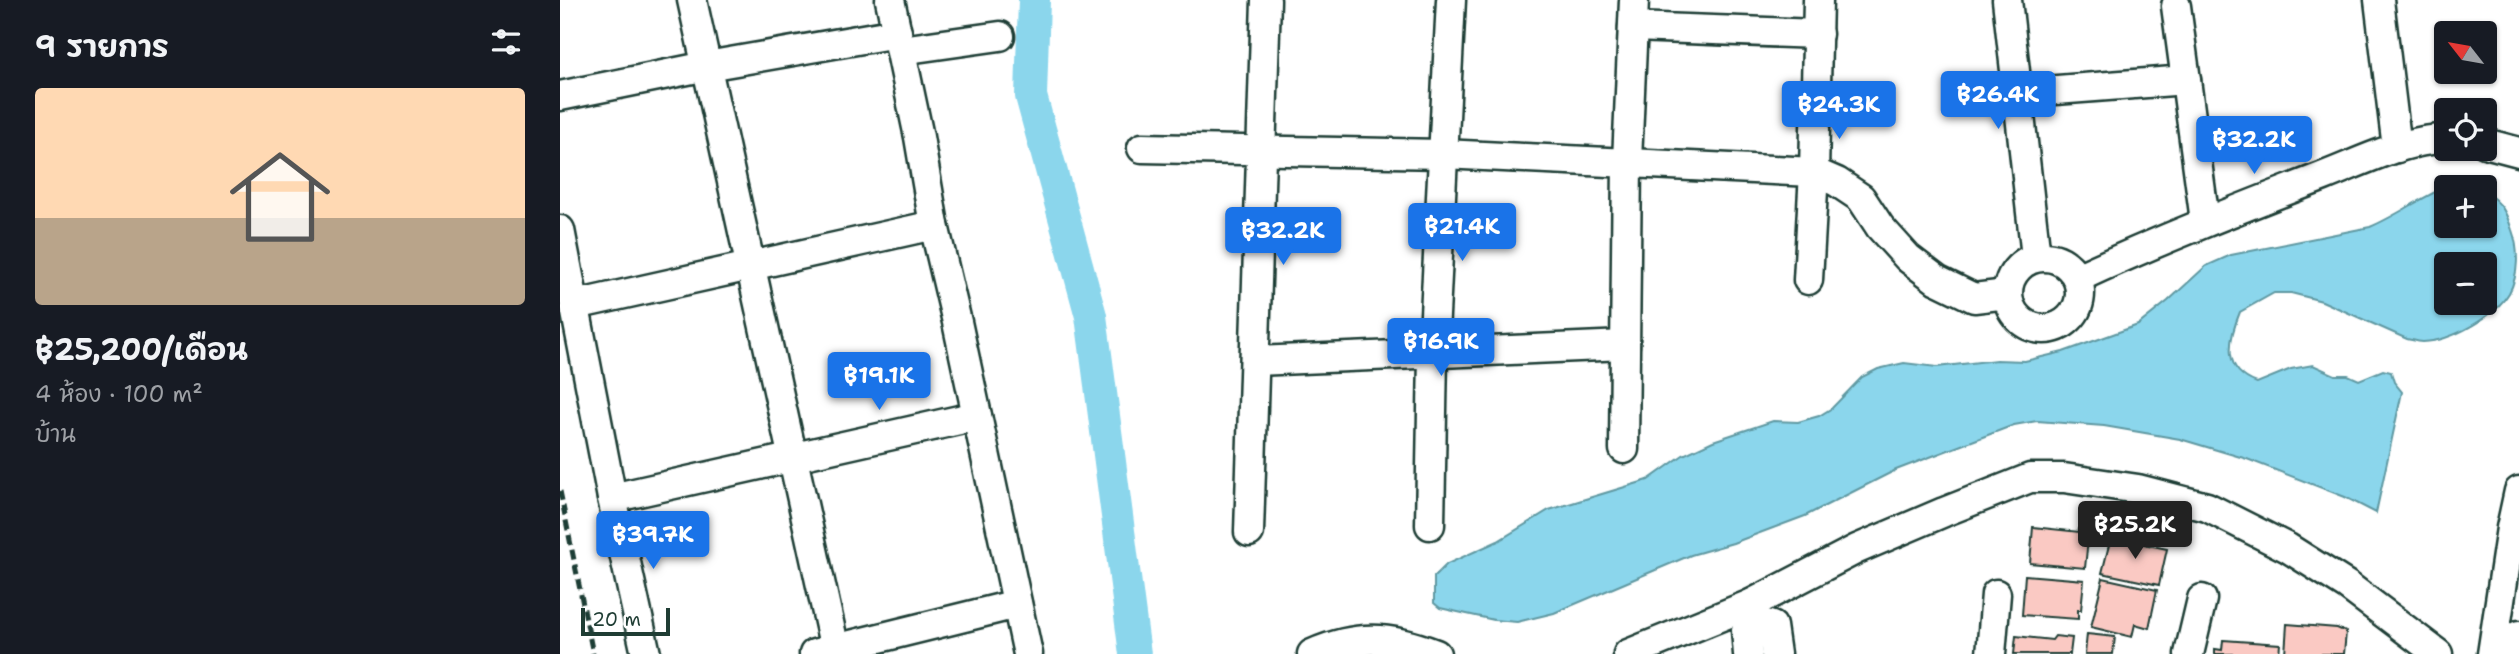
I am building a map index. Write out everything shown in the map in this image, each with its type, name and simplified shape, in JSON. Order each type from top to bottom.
[{"type":"street","points":[[692,0],[792,457],[829,653],[1017,604]]},
{"type":"street","points":[[890,0],[919,137],[934,225],[1028,654]]},
{"type":"street","points":[[1248,531],[1256,361],[1266,0]]},
{"type":"street","points":[[1430,525],[1433,354],[1451,0]]},
{"type":"street","points":[[1808,280],[1814,172],[1818,0]]},
{"type":"street","points":[[2007,0],[2036,257]]},
{"type":"street","points":[[2379,0],[2397,148]]},
{"type":"street","points":[[2176,6],[2205,221]]},
{"type":"street","points":[[1624,449],[1627,162],[1633,13],[1818,34]]},
{"type":"street","points":[[560,96],[706,66],[899,42],[1000,36]]},
{"type":"street","points":[[2018,93],[2186,80]]},
{"type":"street","points":[[2077,278],[2205,221],[2397,148],[2434,139]]},
{"type":"street","points":[[2497,146],[2519,152]]},
{"type":"street","points":[[1142,149],[1443,154],[1814,172],[1861,198],[1880,227],[1908,258],[1937,280],[1974,298],[2007,294]]},
{"type":"street","points":[[575,304],[934,225]]},
{"type":"street","points":[[560,230],[612,498],[646,654]]},
{"type":"street","points":[[2049,256],[2061,260],[2071,268],[2077,278],[2080,290],[2078,307],[2066,323],[2054,328],[2038,329],[2026,325],[2009,305],[2007,294],[2010,279],[2024,262],[2036,257],[2049,256]]},
{"type":"street","points":[[1256,361],[1625,345]]},
{"type":"street","points":[[612,498],[977,416]]},
{"type":"street","points":[[1628,654],[1752,612],[1857,549],[2029,478],[2064,478],[2138,489],[2207,507],[2298,554],[2348,586],[2438,654]]},
{"type":"street","points":[[2492,654],[2519,491]]},
{"type":"street","points":[[1991,654],[1996,594]]},
{"type":"street","points":[[2189,654],[2202,599]]},
{"type":"street","points":[[1748,654],[1746,630],[1752,612]]},
{"type":"street","points":[[1752,612],[1772,626],[1776,654]]},
{"type":"street","points":[[2508,654],[2519,635]]},
{"type":"street","points":[[1312,654],[1332,645],[1362,638],[1387,640],[1436,654]]},
{"type":"water","points":[[2434,193],[2434,238],[2497,238],[2497,201],[2508,218],[2517,254],[2512,286],[2497,307],[2497,252],[2434,252],[2434,315],[2488,315],[2459,332],[2434,341],[2419,342],[2407,339],[2322,301],[2291,293],[2274,293],[2240,312],[2233,334],[2231,354],[2238,370],[2257,383],[2291,369],[2313,365],[2335,375],[2348,375],[2359,380],[2383,370],[2391,372],[2394,382],[2402,392],[2376,513],[2345,497],[2247,459],[2180,439],[2104,426],[2037,421],[2014,425],[1896,470],[1805,516],[1733,543],[1691,555],[1554,613],[1517,622],[1494,620],[1440,608],[1434,603],[1434,577],[1447,564],[1498,541],[1549,510],[1648,480],[1683,455],[1713,441],[1773,421],[1798,422],[1819,416],[1832,408],[1862,377],[1878,369],[1904,363],[1937,367],[1996,360],[2025,361],[2063,352],[2138,325],[2206,266],[2231,255],[2370,227]]},
{"type":"building","points":[[2033,527],[2079,532],[2079,528],[2089,529],[2085,568],[2030,563]]},
{"type":"building","points":[[2111,537],[2167,549],[2159,585],[2102,573]]},
{"type":"building","points":[[2025,575],[2084,580],[2078,619],[2022,615]]},
{"type":"building","points":[[2103,578],[2157,590],[2149,628],[2135,624],[2132,637],[2091,627]]},
{"type":"building","points":[[2287,624],[2337,628],[2346,632],[2344,654],[2285,654]]},
{"type":"building","points":[[2087,634],[2115,637],[2113,654],[2085,654]]},
{"type":"building","points":[[2016,636],[2052,640],[2055,636],[2072,638],[2070,654],[2014,654]]},
{"type":"building","points":[[2223,640],[2280,644],[2279,654],[2215,654],[2215,649],[2222,650]]},
{"type":"waterway","points":[[1034,0],[1031,96],[1091,316],[1135,654]]},
{"type":"railway","points":[[560,491],[593,654]]}]
